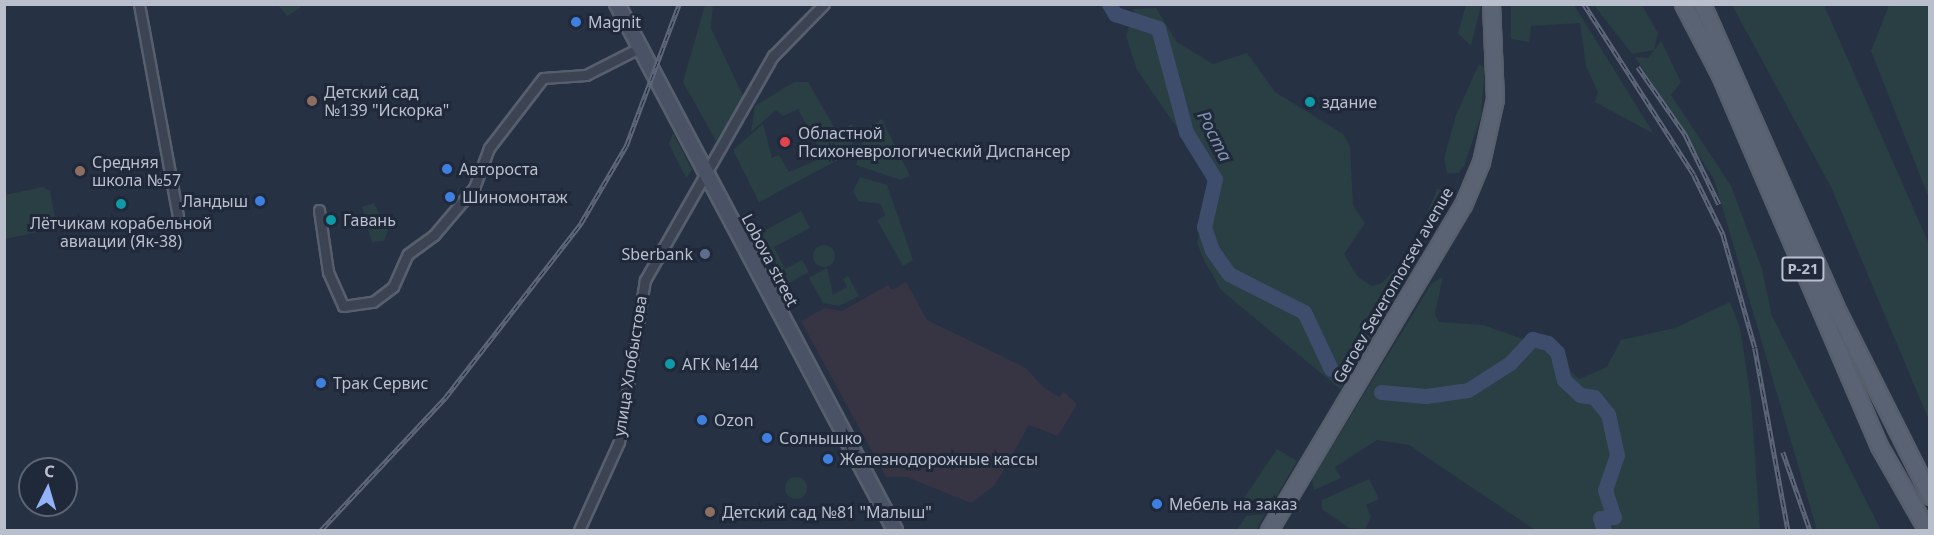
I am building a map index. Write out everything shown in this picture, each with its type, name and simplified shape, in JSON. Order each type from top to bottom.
[{"type":"main road","name":"Geroev Severomorsev avenue","points":[[1269,531],[1463,205],[1494,108],[1491,4]]},
{"type":"main road","name":"Р-21","points":[[1683,4],[1720,75],[1879,446],[1927,531]]},
{"type":"main road","name":"Р-21","points":[[1702,4],[1838,312],[1929,496]]},
{"type":"street","points":[[139,4],[178,216]]},
{"type":"street","name":"Lobova street","points":[[617,4],[896,531]]},
{"type":"street","name":"улица Хлобыстова","points":[[579,531],[619,442],[645,280],[704,172],[773,56],[824,4]]},
{"type":"street","points":[[319,210],[328,272],[343,306],[373,302],[393,287],[408,254],[434,235],[474,188],[489,148],[543,78],[586,75],[639,48]]},
{"type":"shaded area","points":[[906,282],[927,320],[1026,368],[1043,387],[1059,397],[1064,392],[1077,404],[1058,436],[1029,425],[995,485],[971,503],[907,477],[886,477],[801,321],[825,308],[842,311],[888,285],[892,290]]},
{"type":"green space","points":[[278,5],[300,5],[300,8],[287,16]]},
{"type":"green space","points":[[705,5],[713,5],[711,28],[743,96],[716,141],[683,82]]},
{"type":"green space","points":[[1466,5],[1481,5],[1471,46],[1458,33]]},
{"type":"green space","points":[[1511,5],[1574,5],[1654,134],[1595,102],[1598,92],[1586,66],[1580,23],[1531,26],[1529,42],[1511,39]]},
{"type":"green space","points":[[1594,5],[1642,5],[1658,33],[1654,50],[1632,54]]},
{"type":"green space","points":[[1732,5],[1824,5],[1929,244],[1929,420],[1831,187]]},
{"type":"green space","points":[[1889,5],[1929,5],[1929,198],[1871,51]]},
{"type":"green space","points":[[1156,8],[1177,42],[1213,64],[1247,53],[1275,92],[1343,134],[1350,146],[1353,205],[1365,223],[1344,254],[1358,277],[1372,286],[1382,283],[1415,249],[1420,258],[1340,389],[1221,290],[1204,260],[1197,243],[1212,178],[1137,70],[1126,36],[1134,9]]},
{"type":"green space","points":[[1661,41],[1681,82],[1671,95],[1731,186],[1762,269],[1772,316],[1881,530],[1817,530],[1714,179],[1635,57],[1648,58]]},
{"type":"green space","points":[[1479,64],[1485,68],[1481,116],[1464,166],[1459,173],[1447,173],[1444,159],[1456,115]]},
{"type":"green space","points":[[794,82],[808,82],[837,132],[852,124],[855,132],[849,154],[759,202],[733,150],[763,124],[772,158],[779,155],[789,172],[824,157],[798,109],[783,116],[776,110],[751,132],[755,106]]},
{"type":"green space","points":[[882,119],[910,176],[901,180],[856,165],[865,130]]},
{"type":"green space","points":[[673,133],[692,170],[686,178],[669,144]]},
{"type":"green space","points":[[860,177],[887,185],[913,260],[903,266],[877,220],[885,216],[881,204],[858,201],[853,191]]},
{"type":"green space","points":[[43,187],[50,191],[56,223],[52,229],[5,239],[5,195]]},
{"type":"green space","points":[[1437,189],[1444,190],[1444,205],[1431,237],[1421,229]]},
{"type":"green space","points":[[374,203],[388,230],[384,241],[372,242],[362,207]]},
{"type":"green space","points":[[801,211],[810,228],[774,247],[785,269],[802,260],[809,272],[787,284],[760,233]]},
{"type":"green space","points":[[824,245],[832,248],[835,256],[832,264],[824,267],[816,264],[813,256],[816,248]]},
{"type":"green space","points":[[827,268],[833,295],[847,287],[843,279],[848,276],[859,296],[839,306],[823,303],[809,278]]},
{"type":"green space","points":[[1443,277],[1435,314],[1439,322],[1483,325],[1543,346],[1579,379],[1607,367],[1621,340],[1675,328],[1730,302],[1740,328],[1751,400],[1760,530],[1535,530],[1409,445],[1377,440],[1335,467],[1341,478],[1314,490],[1312,479],[1432,283]]},
{"type":"green space","points":[[1277,449],[1297,461],[1276,497],[1241,503]]},
{"type":"green space","points":[[796,477],[804,480],[807,488],[804,496],[796,499],[788,496],[785,488],[788,480]]},
{"type":"green space","points":[[1369,479],[1379,499],[1366,505],[1371,517],[1365,529],[1349,528],[1322,509],[1322,500]]},
{"type":"green space","points":[[1265,514],[1256,530],[1237,530],[1246,516]]},
{"type":"waterway","name":"Роста","points":[[1109,4],[1115,14],[1158,28],[1186,132],[1215,179],[1204,227],[1212,250],[1229,274],[1304,312],[1331,369]]},
{"type":"waterway","name":"Роста","points":[[1381,392],[1426,396],[1468,390],[1510,363],[1532,339],[1548,343],[1557,352],[1564,380],[1580,395],[1594,397],[1608,414],[1617,455],[1605,490],[1614,517],[1600,518],[1604,530]]},
{"type":"railway","points":[[321,530],[445,398],[581,223],[626,146],[679,4]]},
{"type":"railway","points":[[1584,4],[1694,175],[1723,234],[1755,348],[1788,530]]},
{"type":"railway","points":[[1638,67],[1685,134],[1719,204]]},
{"type":"railway","points":[[1783,452],[1810,530]]},
{"type":"place","name":"Magnit","points":[[576,22]]},
{"type":"place","name":"Детский сад №139 \"Искорка\"","points":[[312,101]]},
{"type":"place","name":"здание","points":[[1310,102]]},
{"type":"place","name":"Областной Психоневрологический Диспансер","points":[[785,142]]},
{"type":"place","name":"Автороста","points":[[447,169]]},
{"type":"place","name":"Средняя школа №57","points":[[80,171]]},
{"type":"place","name":"Шиномонтаж","points":[[450,197]]},
{"type":"place","name":"Ландыш","points":[[260,201]]},
{"type":"place","name":"Лётчикам корабельной авиации (Як-38)","points":[[121,204]]},
{"type":"place","name":"Гавань","points":[[331,220]]},
{"type":"place","name":"Sberbank","points":[[705,254]]},
{"type":"place","name":"АГК №144","points":[[670,364]]},
{"type":"place","name":"Трак Сервис","points":[[321,383]]},
{"type":"place","name":"Ozon","points":[[702,420]]},
{"type":"place","name":"Солнышко","points":[[767,438]]},
{"type":"place","name":"Железнодорожные кассы","points":[[828,459]]},
{"type":"place","name":"Мебель на заказ","points":[[1157,504]]},
{"type":"place","name":"Детский сад №81 \"Малыш\"","points":[[710,512]]}]
